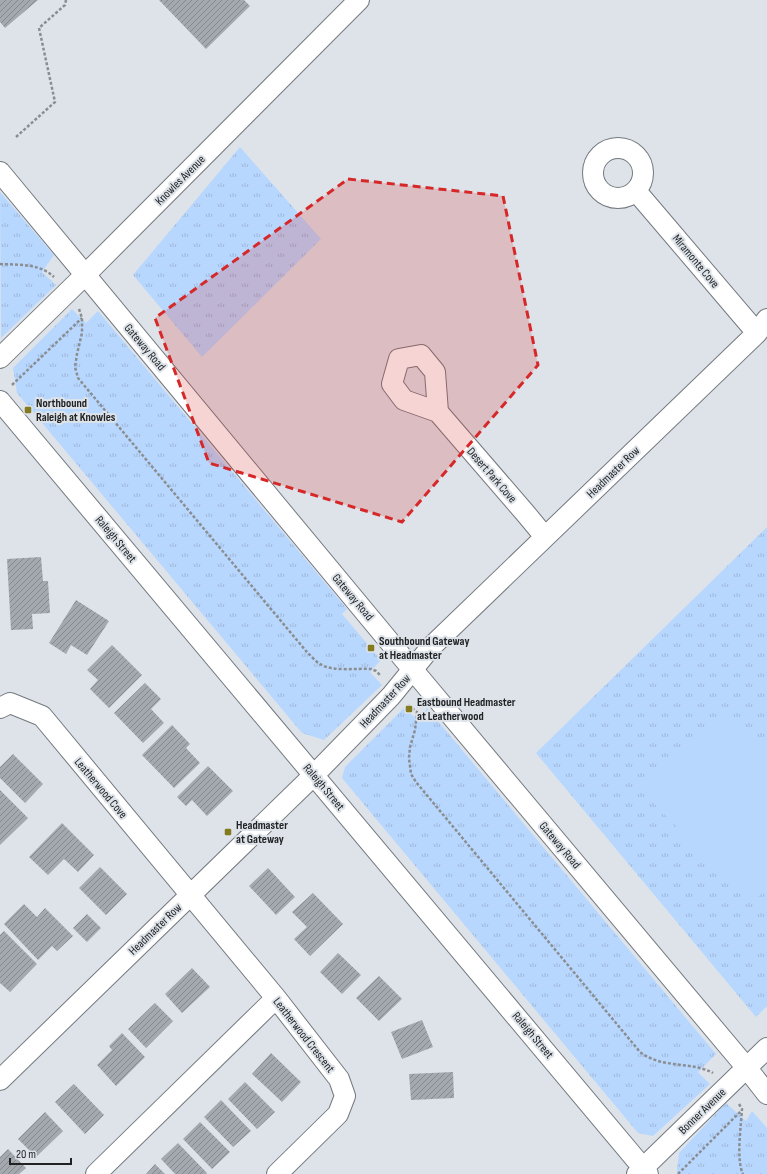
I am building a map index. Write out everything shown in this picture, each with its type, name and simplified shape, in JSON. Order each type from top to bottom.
[{"type":"street","name":"Knowles Avenue","points":[[0,358],[85,275],[359,0]]},
{"type":"street","name":"Gateway Road","points":[[0,172],[767,1094]]},
{"type":"street","name":"Miramonte Cove","points":[[636,191],[762,326]]},
{"type":"street","name":"Headmaster Row","points":[[0,1080],[314,775],[391,696],[431,647],[762,326]]},
{"type":"street","name":"Raleigh Street","points":[[4,395],[314,775],[643,1172]]},
{"type":"street","name":"Desert Park Cove","points":[[438,412],[545,537]]},
{"type":"street","name":"Leatherwood Cove","points":[[0,708],[10,703],[42,716],[191,895]]},
{"type":"street","name":"Leatherwood Crescent","points":[[191,895],[276,998],[339,1079],[346,1096],[338,1114],[277,1174]]},
{"type":"street","points":[[96,1174],[276,998]]},
{"type":"street","name":"Bonner Avenue","points":[[643,1172],[746,1067],[767,1048]]},
{"type":"path","points":[[16,137],[55,102],[39,28],[64,5],[66,0]]},
{"type":"path","points":[[0,264],[22,264],[40,268]]},
{"type":"path","points":[[4,395],[82,318]]},
{"type":"path","points":[[82,322],[82,333],[75,366],[78,378],[301,645],[318,664],[323,666],[334,668],[371,669],[376,671]]},
{"type":"path","points":[[417,712],[409,758],[411,774],[416,782],[640,1052],[646,1057],[655,1060],[699,1068]]},
{"type":"path","points":[[678,1174],[742,1109],[740,1158],[741,1170],[743,1174]]},
{"type":"highlighted area","points":[[348,179],[503,196],[538,365],[402,522],[209,463],[155,318]]},
{"type":"green space","points":[[240,147],[321,239],[202,357],[133,275]]},
{"type":"green space","points":[[0,192],[54,255],[42,272],[56,285],[1,338]]},
{"type":"green space","points":[[72,309],[86,323],[98,311],[347,609],[342,614],[381,660],[370,672],[382,685],[324,740],[302,733],[17,393],[13,368]]},
{"type":"green space","points":[[767,527],[767,1006],[756,1017],[536,753]]},
{"type":"green space","points":[[404,708],[418,720],[427,708],[716,1054],[698,1072],[710,1084],[653,1136],[638,1133],[342,778],[345,767]]},
{"type":"green space","points":[[725,710],[767,754],[767,888],[751,904],[642,791]]},
{"type":"green space","points":[[726,1103],[746,1121],[752,1111],[767,1128],[767,1174],[677,1174],[679,1153]]},
{"type":"building","points":[[0,0],[38,0],[5,28],[0,22]]},
{"type":"building","points":[[159,0],[244,0],[250,6],[206,49]]},
{"type":"building","points":[[41,557],[43,581],[48,581],[50,613],[32,614],[33,629],[11,630],[7,559]]},
{"type":"building","points":[[76,600],[109,621],[87,655],[71,645],[66,654],[49,643]]},
{"type":"building","points":[[112,645],[142,675],[109,708],[90,689],[98,680],[87,670]]},
{"type":"building","points":[[145,683],[161,699],[151,709],[164,723],[143,743],[114,713]]},
{"type":"building","points":[[172,725],[190,744],[186,748],[200,763],[174,788],[142,755]]},
{"type":"building","points":[[13,754],[43,784],[25,803],[0,778],[0,767]]},
{"type":"building","points":[[208,766],[233,791],[207,816],[192,800],[186,806],[177,797]]},
{"type":"building","points":[[0,790],[28,818],[0,845]]},
{"type":"building","points":[[62,823],[94,855],[78,872],[64,859],[48,875],[29,857]]},
{"type":"building","points":[[100,867],[127,894],[106,915],[79,888]]},
{"type":"building","points":[[268,868],[295,897],[276,915],[249,886]]},
{"type":"building","points":[[313,893],[343,924],[310,956],[294,939],[307,927],[292,912]]},
{"type":"building","points":[[24,904],[37,917],[45,908],[73,936],[57,951],[52,946],[38,960],[4,924]]},
{"type":"building","points":[[87,914],[101,928],[87,942],[73,928]]},
{"type":"building","points":[[4,931],[37,964],[10,992],[0,983],[0,935]]},
{"type":"building","points":[[338,953],[361,975],[342,994],[320,972]]},
{"type":"building","points":[[192,968],[210,987],[182,1013],[165,994]]},
{"type":"building","points":[[379,976],[402,999],[379,1021],[356,998]]},
{"type":"building","points":[[155,1003],[173,1021],[146,1048],[128,1029]]},
{"type":"building","points":[[422,1020],[433,1047],[402,1059],[391,1032]]},
{"type":"building","points":[[122,1033],[145,1057],[116,1086],[97,1065],[112,1050],[109,1046]]},
{"type":"building","points":[[271,1053],[301,1082],[282,1102],[252,1074]]},
{"type":"building","points":[[453,1072],[454,1098],[411,1100],[409,1074]]},
{"type":"building","points":[[245,1082],[275,1112],[257,1129],[228,1099]]},
{"type":"building","points":[[74,1084],[104,1115],[85,1134],[55,1102]]},
{"type":"building","points":[[221,1100],[251,1131],[233,1147],[204,1117]]},
{"type":"building","points":[[45,1112],[63,1131],[36,1157],[18,1139]]},
{"type":"building","points":[[200,1122],[230,1152],[212,1169],[183,1139]]},
{"type":"building","points":[[178,1143],[207,1173],[206,1174],[175,1174],[161,1159]]},
{"type":"building","points":[[8,1149],[26,1168],[19,1174],[0,1174],[0,1157]]},
{"type":"building","points":[[155,1164],[165,1174],[146,1174]]},
{"type":"place","name":"Northbound Raleigh at Knowles","points":[[28,410]]},
{"type":"place","name":"Southbound Gateway at Headmaster","points":[[371,648]]},
{"type":"place","name":"Eastbound Headmaster at Leatherwood","points":[[409,709]]},
{"type":"place","name":"Headmaster at Gateway","points":[[228,832]]}]
